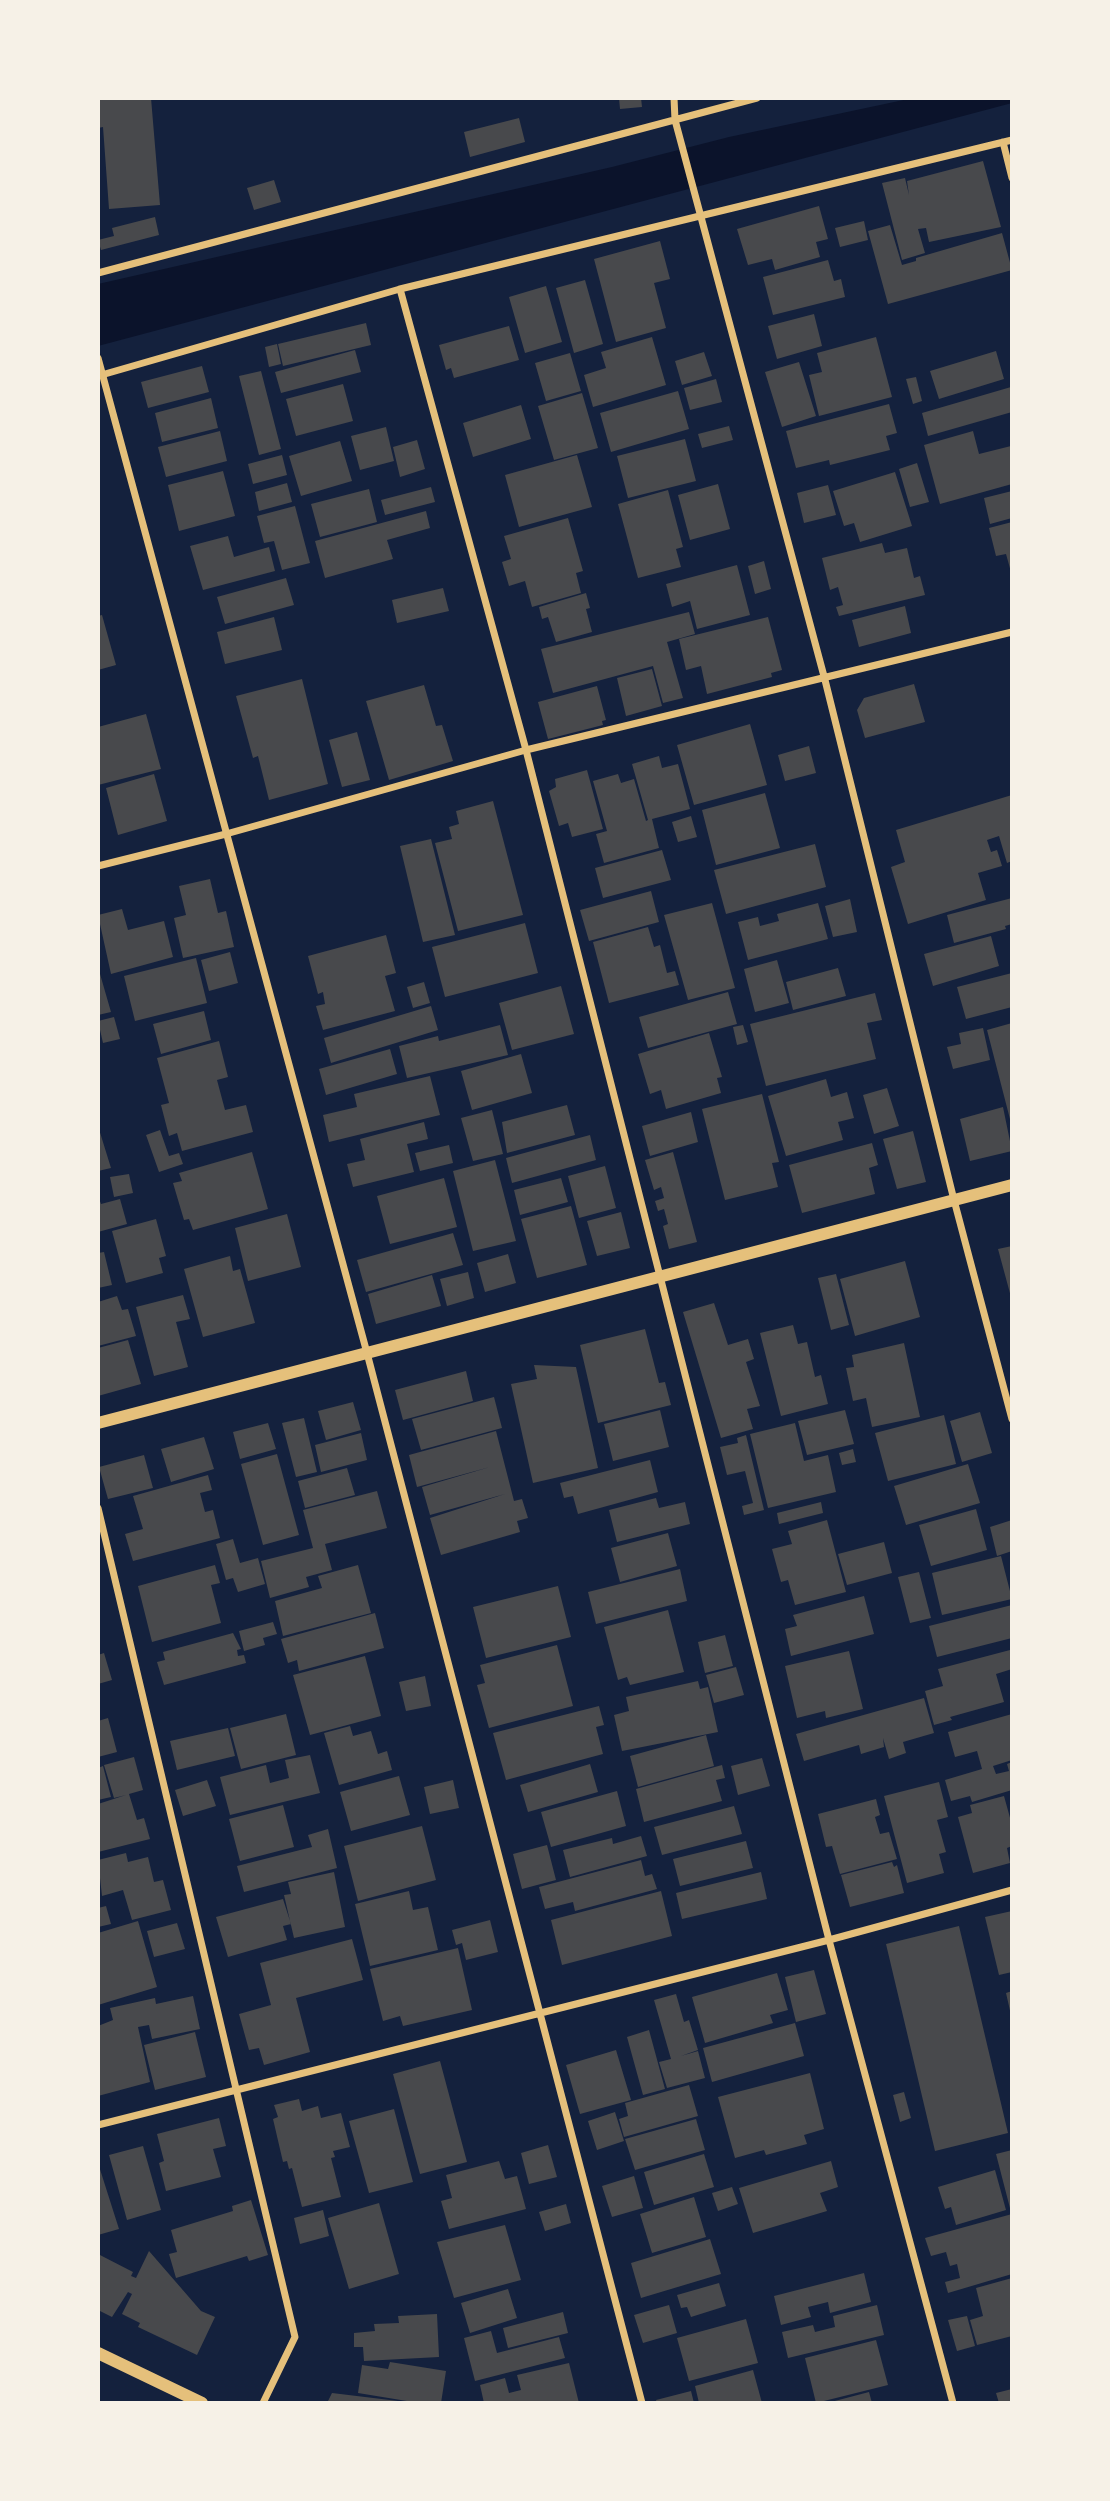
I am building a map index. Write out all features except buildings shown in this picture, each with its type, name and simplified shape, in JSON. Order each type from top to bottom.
[{"type":"street","points":[[674,98],[675,120],[825,680],[954,1200],[1012,1419]]},
{"type":"street","points":[[98,273],[757,98]]},
{"type":"street","points":[[100,375],[400,289],[1012,140]]},
{"type":"street","points":[[1003,142],[1012,178]]},
{"type":"street","points":[[400,289],[526,750],[829,1940],[953,2403]]},
{"type":"street","points":[[98,358],[100,375],[367,1353],[642,2403]]},
{"type":"street","points":[[98,866],[226,834],[526,750],[825,680],[1012,632]]},
{"type":"street","points":[[98,1423],[1012,1185]]},
{"type":"street","points":[[98,1508],[295,2337],[263,2403]]},
{"type":"street","points":[[98,2125],[829,1940],[1012,1890]]},
{"type":"street","points":[[98,2353],[202,2403]]},
{"type":"water","points":[[913,98],[1012,98],[1012,103],[98,346],[98,284],[612,167],[729,137]]}]
